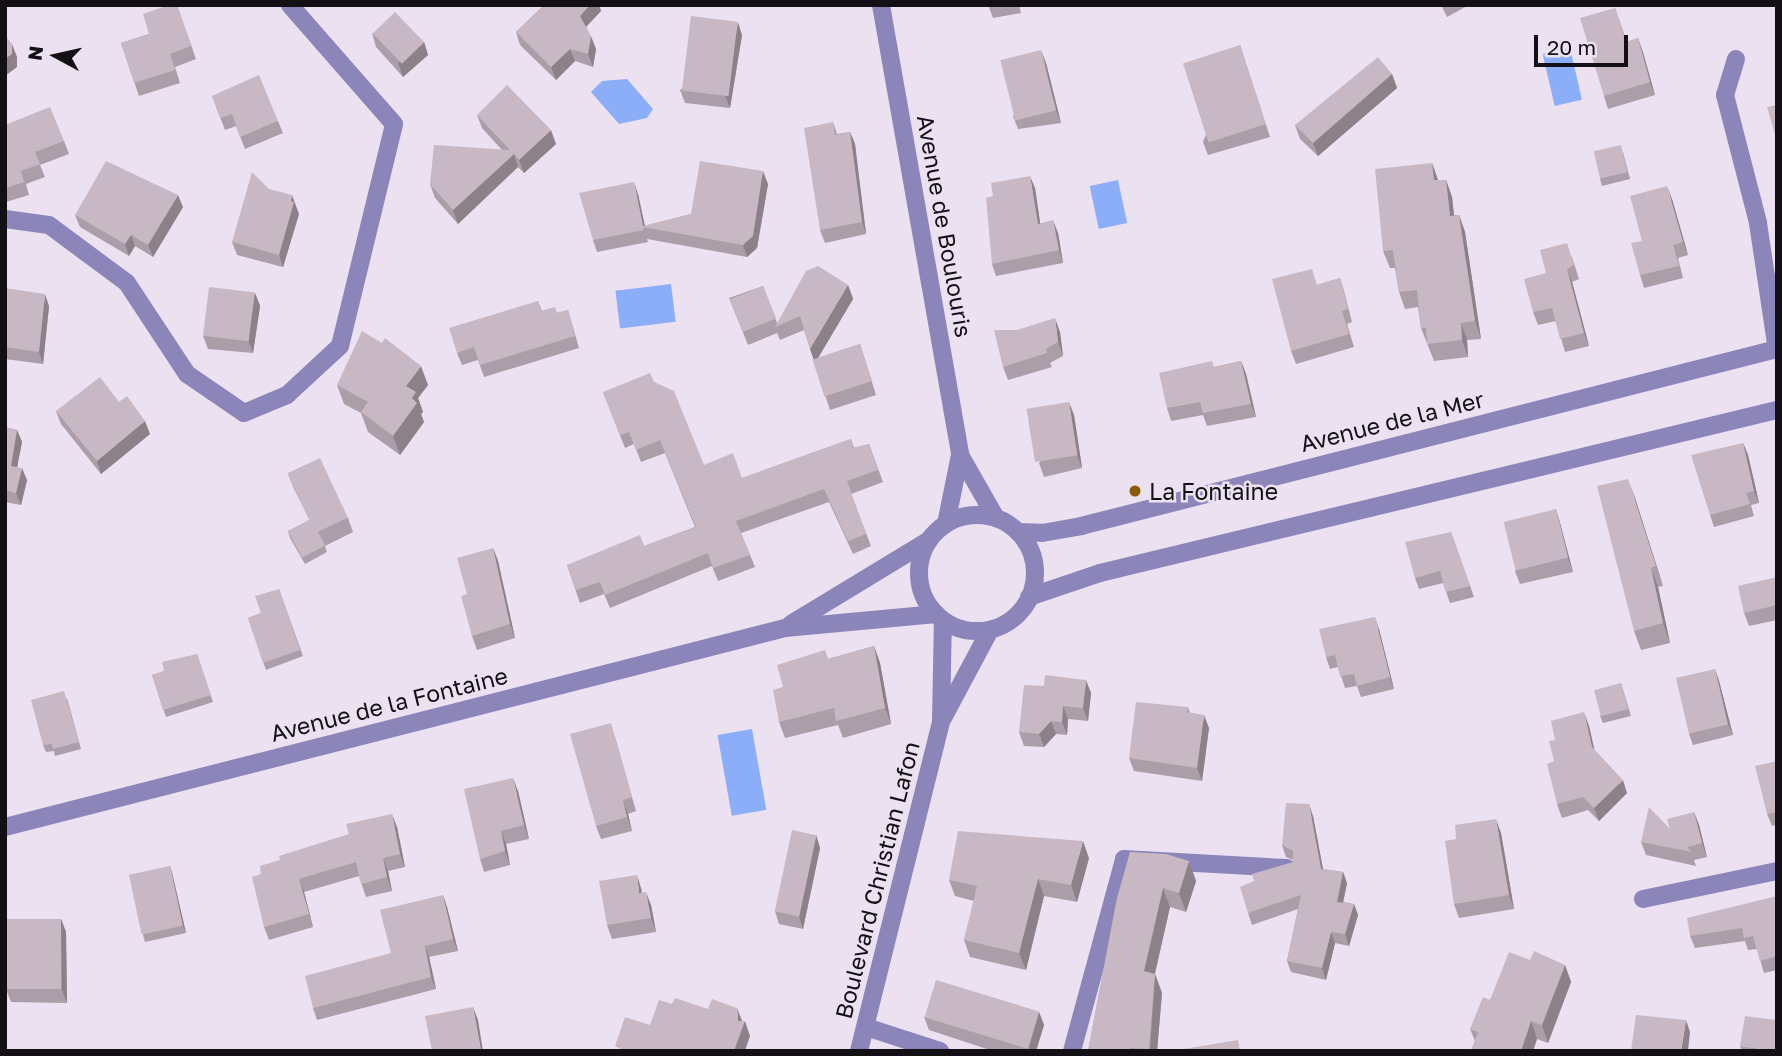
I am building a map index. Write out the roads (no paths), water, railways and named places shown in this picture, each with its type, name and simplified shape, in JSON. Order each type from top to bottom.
[{"type":"street","points":[[5,219],[48,225],[127,283],[187,374],[244,413],[286,396],[340,346],[394,124],[290,5]]},
{"type":"street","name":"Avenue de Boulouris","points":[[881,5],[960,455],[996,518]]},
{"type":"street","points":[[1736,59],[1725,95],[1758,223],[1777,349]]},
{"type":"street","name":"Avenue de la Mer","points":[[1018,532],[1042,533],[1081,526],[1777,349]]},
{"type":"street","points":[[1030,597],[1100,573],[1777,410]]},
{"type":"street","name":"Avenue de Boulouris","points":[[946,524],[960,455]]},
{"type":"street","points":[[970,515],[996,518],[1018,532],[1034,563],[1030,597],[1020,612],[990,630],[973,631],[939,617],[919,578],[929,540],[946,524],[970,515]]},
{"type":"street","name":"Avenue de la Fontaine","points":[[785,628],[929,540]]},
{"type":"street","name":"Avenue de la Fontaine","points":[[5,827],[785,628],[939,617]]},
{"type":"street","name":"Boulevard Christian Lafon","points":[[939,617],[941,721]]},
{"type":"street","name":"Boulevard Christian Lafon","points":[[859,1051],[941,721],[990,630]]},
{"type":"street","points":[[1072,1051],[1124,859],[1287,868]]},
{"type":"street","points":[[1643,899],[1777,871]]},
{"type":"street","points":[[866,1027],[940,1051]]},
{"type":"water","points":[[1570,48],[1582,100],[1555,106],[1543,54]]},
{"type":"water","points":[[627,79],[653,109],[647,118],[619,124],[591,92],[602,81]]},
{"type":"water","points":[[1118,180],[1127,223],[1099,229],[1090,186]]},
{"type":"water","points":[[671,284],[676,322],[620,329],[615,291]]},
{"type":"water","points":[[752,729],[766,810],[732,816],[718,735]]},
{"type":"place","name":"La Fontaine","points":[[1135,491]]}]
